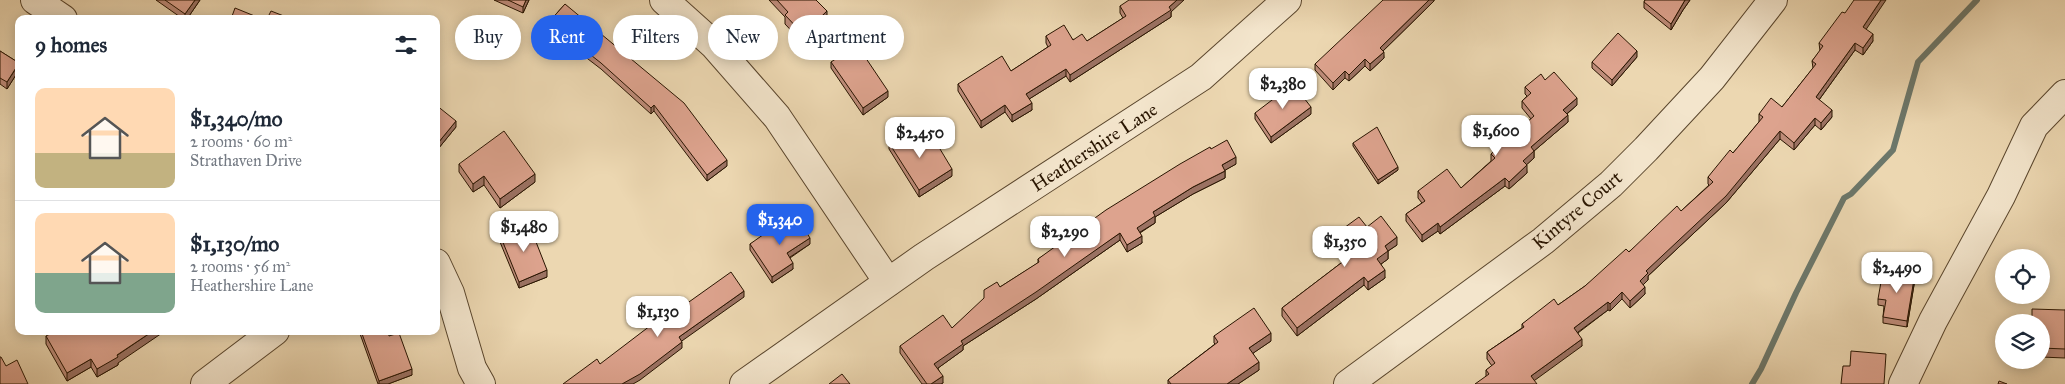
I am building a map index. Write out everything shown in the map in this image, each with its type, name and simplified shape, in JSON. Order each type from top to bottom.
[{"type":"street","points":[[35,0],[57,15]]},
{"type":"street","points":[[664,0],[714,45],[777,117],[888,282]]},
{"type":"street","name":"Heathershire Lane","points":[[744,384],[932,252],[1202,77],[1287,0]]},
{"type":"street","name":"Kintyre Court","points":[[1348,384],[1543,241],[1611,184],[1712,78],[1773,0]]},
{"type":"street","points":[[1904,384],[1933,321],[2001,196],[2034,126],[2065,94]]},
{"type":"street","points":[[440,271],[450,292],[472,368],[482,384]]},
{"type":"street","points":[[205,384],[270,335]]},
{"type":"building","points":[[165,0],[195,0],[185,14]]},
{"type":"building","points":[[508,0],[526,0],[523,7]]},
{"type":"building","points":[[777,0],[816,0],[827,11],[823,15],[788,15],[788,18],[785,15],[788,12]]},
{"type":"building","points":[[1129,0],[1177,0],[1169,7],[1171,10],[1070,75],[1066,69],[1026,94],[1032,103],[1012,115],[1005,105],[981,121],[958,84],[1002,56],[1011,71],[1051,45],[1046,36],[1064,25],[1073,40],[1082,34],[1087,41],[1126,16],[1120,6]]},
{"type":"building","points":[[1383,0],[1429,0],[1380,48],[1384,52],[1370,64],[1365,59],[1349,75],[1345,71],[1333,83],[1315,64]]},
{"type":"building","points":[[1645,0],[1685,0],[1671,24],[1644,2]]},
{"type":"building","points":[[1854,0],[1881,0],[1863,27],[1873,34],[1863,48],[1855,43],[1816,97],[1832,110],[1821,123],[1815,118],[1794,143],[1780,131],[1726,196],[1646,271],[1648,273],[1640,281],[1645,287],[1630,301],[1622,292],[1610,304],[1608,302],[1574,328],[1582,339],[1531,376],[1537,384],[1475,384],[1489,374],[1486,370],[1495,363],[1487,352],[1524,327],[1522,324],[1554,299],[1558,305],[1585,286],[1626,249],[1629,252],[1677,206],[1681,211],[1713,182],[1708,177],[1730,150],[1733,153],[1763,117],[1759,114],[1771,98],[1782,107],[1816,64],[1812,61],[1823,46],[1819,43],[1842,12],[1845,13]]},
{"type":"building","points":[[565,4],[578,15],[555,15]]},
{"type":"building","points":[[235,8],[252,15],[232,15]]},
{"type":"building","points":[[271,11],[281,15],[269,15]]},
{"type":"building","points":[[1618,33],[1637,51],[1612,80],[1592,62]]},
{"type":"building","points":[[603,36],[613,44],[613,60],[632,60],[684,103],[727,160],[707,175],[654,105],[651,108],[597,60],[603,60]]},
{"type":"building","points":[[0,51],[15,60],[15,69],[7,82],[0,78]]},
{"type":"building","points":[[834,60],[867,60],[888,91],[863,108],[831,62]]},
{"type":"building","points":[[1554,72],[1577,98],[1563,110],[1568,115],[1531,147],[1534,151],[1523,161],[1527,165],[1509,182],[1505,178],[1440,227],[1438,223],[1422,235],[1406,214],[1425,201],[1418,191],[1447,169],[1461,188],[1495,158],[1491,154],[1534,116],[1522,101],[1531,93],[1525,87],[1541,74],[1545,80]]},
{"type":"building","points":[[1293,84],[1311,107],[1271,137],[1255,113]]},
{"type":"building","points":[[440,108],[456,121],[440,141]]},
{"type":"building","points":[[1377,127],[1398,167],[1378,180],[1353,143]]},
{"type":"building","points":[[911,129],[922,146],[934,139],[952,169],[919,190],[889,143]]},
{"type":"building","points":[[504,131],[535,174],[500,199],[484,176],[473,184],[459,164]]},
{"type":"building","points":[[1227,140],[1236,157],[1222,165],[1225,171],[1193,187],[1153,212],[1155,216],[1137,228],[1142,236],[1127,245],[1120,233],[1036,292],[961,341],[963,344],[934,364],[943,376],[931,384],[927,384],[900,346],[943,315],[952,328],[984,298],[984,290],[997,282],[1000,287],[1039,262],[1038,259],[1106,210],[1180,164]]},
{"type":"building","points":[[796,216],[810,238],[787,253],[793,263],[772,277],[750,244],[767,232],[769,235]]},
{"type":"building","points":[[1381,216],[1397,237],[1385,246],[1388,251],[1377,259],[1385,270],[1368,282],[1364,277],[1297,328],[1282,308],[1349,257],[1333,236],[1359,217],[1367,227]]},
{"type":"building","points":[[529,224],[547,270],[519,282],[500,235]]},
{"type":"building","points":[[1889,268],[1915,273],[1907,321],[1883,317],[1886,300],[1878,299],[1881,282],[1886,283]]},
{"type":"building","points":[[731,272],[744,291],[679,337],[682,342],[640,374],[622,384],[563,384],[597,359],[600,364],[663,316],[665,319]]},
{"type":"building","points":[[1254,308],[1271,333],[1249,348],[1259,362],[1227,384],[1171,384],[1168,380],[1218,342],[1214,336]]},
{"type":"building","points":[[2032,309],[2065,310],[2065,349],[2050,348],[2050,314],[2032,314]]},
{"type":"building","points":[[147,335],[117,355],[118,357],[97,369],[91,359],[67,373],[46,336]]},
{"type":"building","points":[[362,335],[400,335],[412,369],[379,381]]},
{"type":"building","points":[[1851,351],[1886,354],[1884,384],[1841,384],[1843,366],[1850,366]]},
{"type":"building","points":[[0,357],[6,366],[17,360],[28,384],[0,384]]},
{"type":"building","points":[[842,374],[850,384],[829,384]]},
{"type":"waterway","points":[[1752,384],[1844,198],[1851,194],[1893,150],[1918,62],[1977,0]]}]
